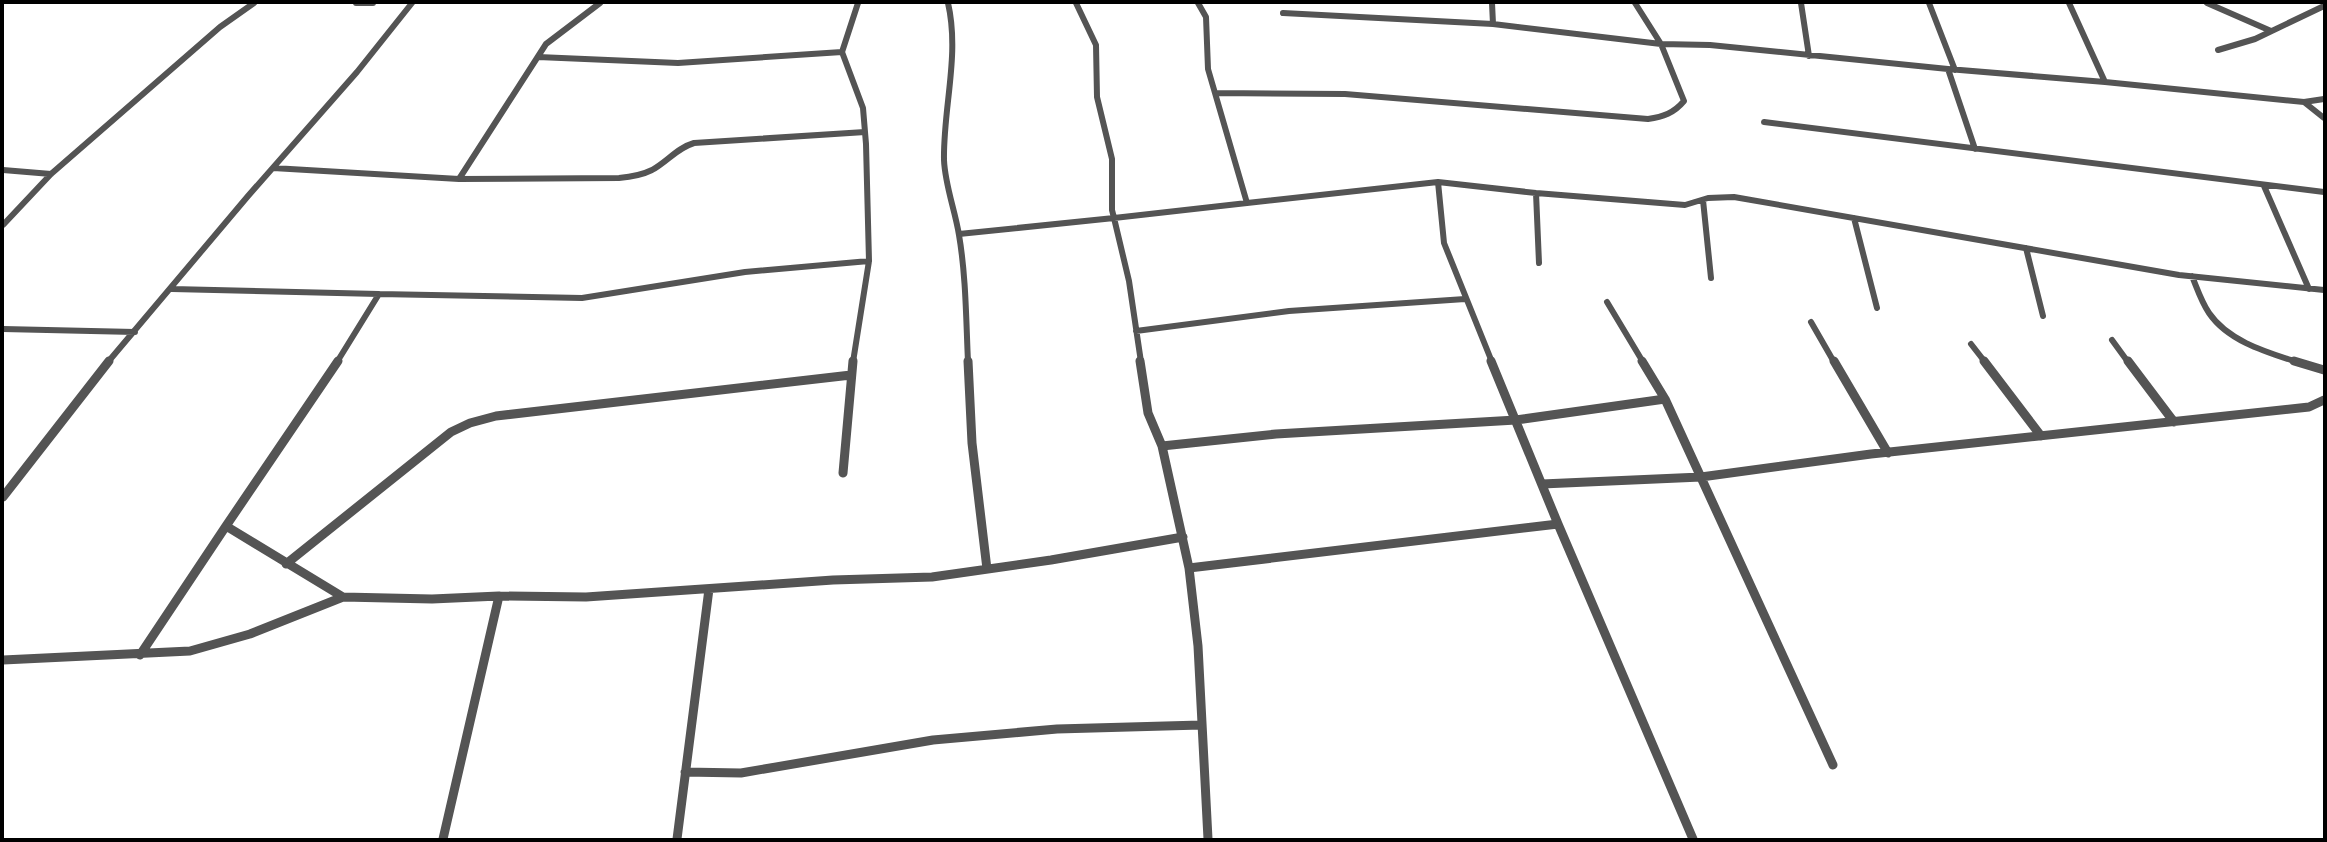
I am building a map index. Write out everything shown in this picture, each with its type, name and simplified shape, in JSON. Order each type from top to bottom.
[{"type":"street","points":[[3,225],[51,174],[220,27],[254,3]]},
{"type":"street","points":[[356,3],[373,3]]},
{"type":"street","points":[[3,497],[93,380],[172,289],[273,168],[357,72],[412,3]]},
{"type":"street","points":[[459,178],[546,44],[600,3]]},
{"type":"street","points":[[842,473],[851,375],[869,261],[863,108],[842,52],[858,3]]},
{"type":"street","points":[[948,3],[952,21],[951,71],[944,161],[959,234],[972,443],[987,569]]},
{"type":"street","points":[[1076,3],[1096,45],[1097,97],[1112,159],[1112,210],[1129,281],[1148,413],[1162,446],[1189,568],[1198,646],[1208,839]]},
{"type":"street","points":[[1198,3],[1206,17],[1208,69],[1247,203]]},
{"type":"street","points":[[1492,3],[1493,24]]},
{"type":"street","points":[[1215,93],[1345,94],[1648,119],[1665,117],[1677,111],[1684,101],[1661,44],[1635,3]]},
{"type":"street","points":[[1801,3],[1809,56]]},
{"type":"street","points":[[1929,3],[1955,70]]},
{"type":"street","points":[[2069,3],[2105,82]]},
{"type":"street","points":[[2207,3],[2270,31]]},
{"type":"street","points":[[2218,50],[2255,39],[2324,6]]},
{"type":"street","points":[[1283,12],[1493,24],[1661,44],[1710,45],[1809,56],[2105,82],[2304,102],[2324,99]]},
{"type":"street","points":[[538,57],[672,63],[842,52]]},
{"type":"street","points":[[1948,69],[1975,149]]},
{"type":"street","points":[[2304,102],[2324,118]]},
{"type":"street","points":[[1764,122],[2264,186],[2324,192]]},
{"type":"street","points":[[273,168],[459,178],[618,178],[652,170],[681,147],[694,143],[865,132]]},
{"type":"street","points":[[3,170],[51,174]]},
{"type":"street","points":[[959,234],[1438,182],[1536,193],[1685,205],[1703,200],[1734,197],[2192,276],[2324,290]]},
{"type":"street","points":[[1438,182],[1444,243],[1465,299],[1558,524],[1692,839]]},
{"type":"street","points":[[2264,186],[2309,288]]},
{"type":"street","points":[[1536,193],[1539,263]]},
{"type":"street","points":[[1703,200],[1711,278]]},
{"type":"street","points":[[1854,218],[1877,308]]},
{"type":"street","points":[[2026,248],[2043,316]]},
{"type":"street","points":[[172,289],[475,297],[582,298],[745,272],[869,261]]},
{"type":"street","points":[[2192,276],[2212,317],[2230,332],[2256,348],[2324,370]]},
{"type":"street","points":[[140,655],[226,526],[303,415],[379,294]]},
{"type":"street","points":[[1136,330],[1289,311],[1465,299]]},
{"type":"street","points":[[1607,302],[1665,399],[1833,765]]},
{"type":"street","points":[[1811,322],[1888,453]]},
{"type":"street","points":[[3,329],[135,332]]},
{"type":"street","points":[[2112,340],[2174,422]]},
{"type":"street","points":[[1971,344],[2041,436]]},
{"type":"street","points":[[286,564],[451,432],[470,423],[496,416],[851,375]]},
{"type":"street","points":[[1162,446],[1283,434],[1516,420],[1665,399]]},
{"type":"street","points":[[1542,484],[1701,477],[1888,453],[2309,407],[2324,400]]},
{"type":"street","points":[[1189,568],[1558,524]]},
{"type":"street","points":[[226,526],[286,564],[343,597]]},
{"type":"street","points":[[3,660],[140,655],[190,651],[250,634],[343,597],[432,599],[498,596],[586,597],[833,580],[932,577],[1183,537]]},
{"type":"street","points":[[677,839],[709,589]]},
{"type":"street","points":[[443,839],[498,596]]},
{"type":"street","points":[[685,772],[742,773],[933,740],[1057,729],[1201,725]]}]
